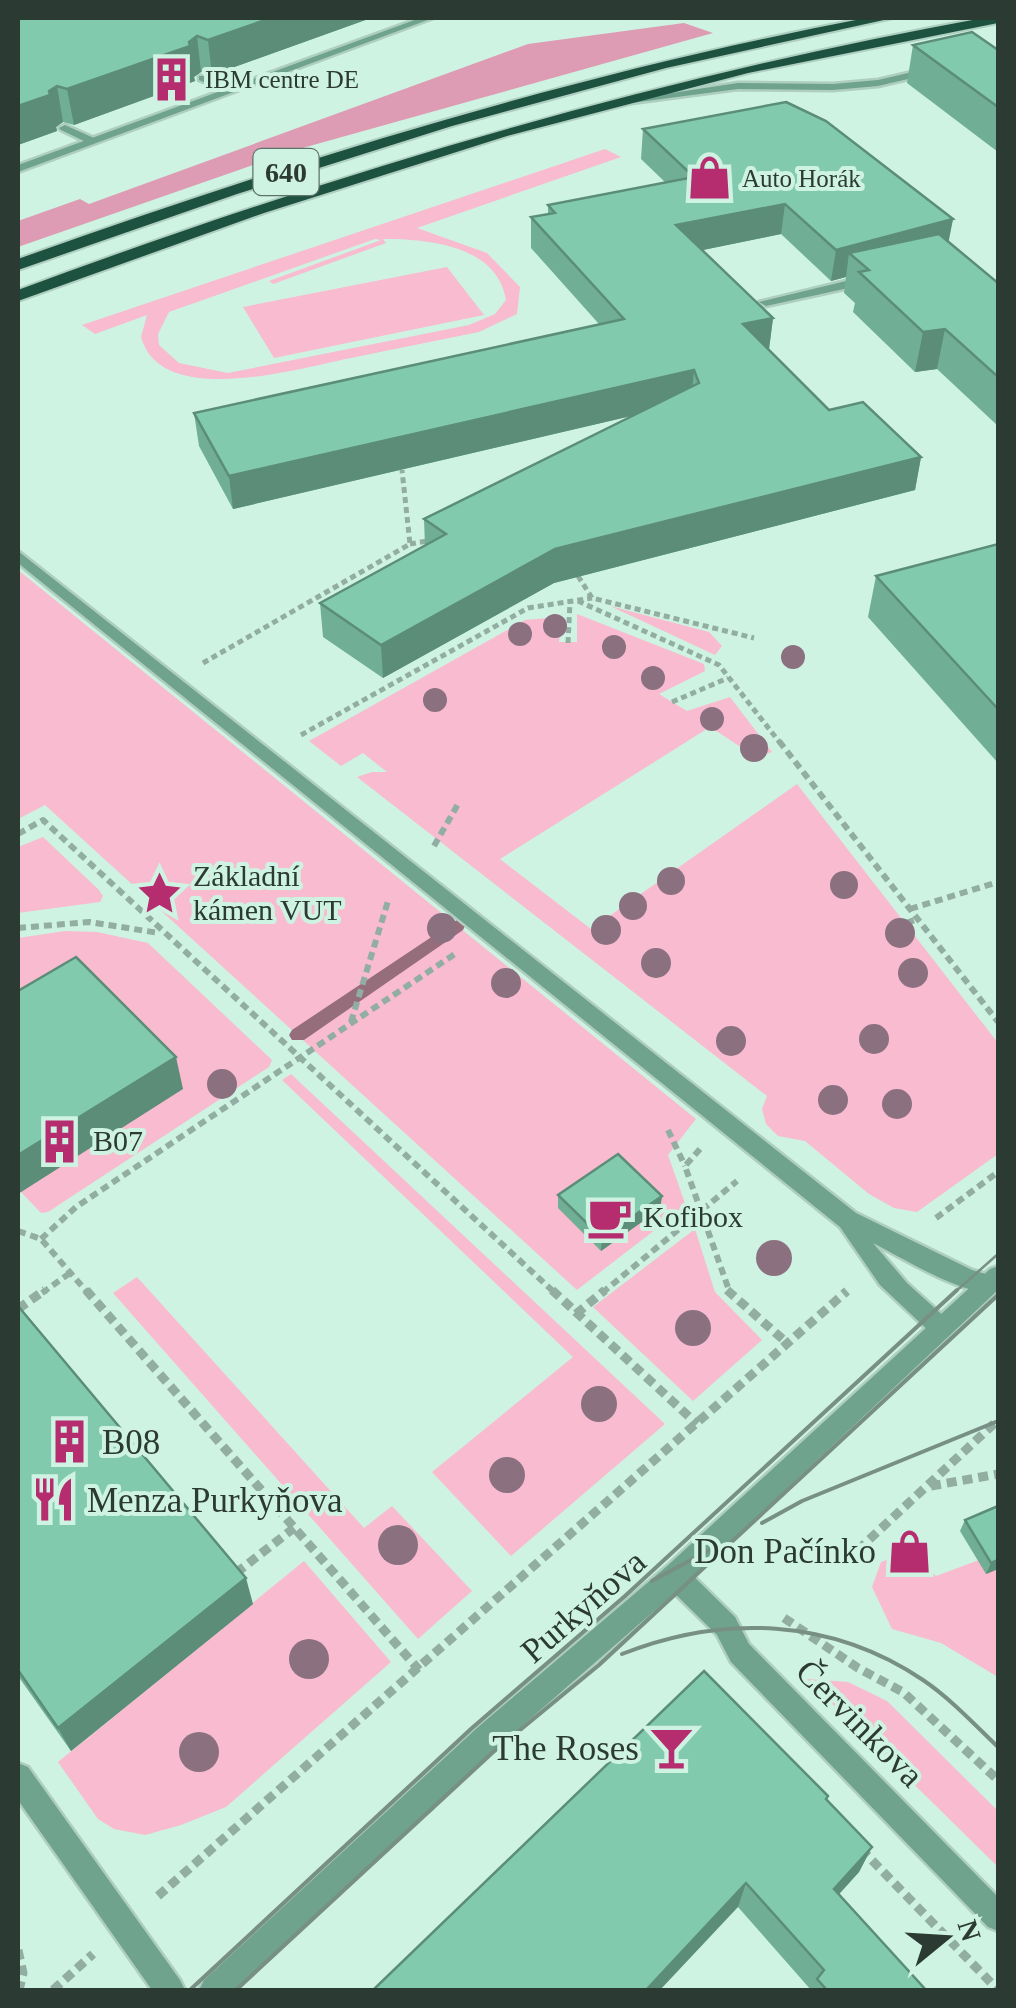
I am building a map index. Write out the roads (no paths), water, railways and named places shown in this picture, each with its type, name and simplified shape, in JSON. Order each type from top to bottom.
[{"type":"highway","points":[[807,32],[851,18]]},
{"type":"highway","name":"640","points":[[18,265],[184,205],[405,134],[609,78],[807,32],[886,18]]},
{"type":"highway","name":"640","points":[[18,296],[342,180],[595,106],[811,54],[998,19]]},
{"type":"street","points":[[18,169],[428,18]]},
{"type":"street","points":[[595,106],[738,86],[833,87],[878,83],[947,67]]},
{"type":"street","points":[[203,78],[231,90]]},
{"type":"street","points":[[66,128],[92,141]]},
{"type":"street","points":[[766,302],[894,274]]},
{"type":"street","points":[[18,556],[848,1220],[968,1279],[993,1280]]},
{"type":"street","points":[[848,1220],[873,1266],[902,1297],[940,1326]]},
{"type":"street","name":"Purkyňova","points":[[214,1990],[488,1737],[675,1576],[993,1280]]},
{"type":"street","name":"Červinkova","points":[[675,1576],[726,1626],[740,1653],[998,1916]]},
{"type":"street","points":[[18,1777],[170,1990]]},
{"type":"waterway","points":[[298,1035],[457,926]]},
{"type":"tram line","points":[[954,1293],[998,1254]]},
{"type":"tram line","points":[[190,1990],[472,1728],[625,1596],[957,1290]]},
{"type":"tram line","points":[[236,1990],[492,1753],[599,1665],[998,1295]]},
{"type":"tram line","points":[[762,1523],[802,1501],[998,1421]]},
{"type":"tram line","points":[[652,1581],[713,1548]]},
{"type":"tram line","points":[[622,1654],[699,1632],[737,1628],[814,1634],[888,1659],[923,1680],[998,1747]]},
{"type":"place","name":"IBM centre DE","points":[[172,79]]},
{"type":"place","name":"Auto Horák","points":[[709,178]]},
{"type":"place","name":"Základní kámen VUT","points":[[160,893]]},
{"type":"place","name":"B07","points":[[60,1141]]},
{"type":"place","name":"Kofibox","points":[[610,1217]]},
{"type":"place","name":"B08","points":[[69,1442]]},
{"type":"place","name":"Menza Purkyňova","points":[[54,1500]]},
{"type":"place","name":"Don Pačínko","points":[[909,1551]]},
{"type":"place","name":"The Roses","points":[[672,1748]]}]
